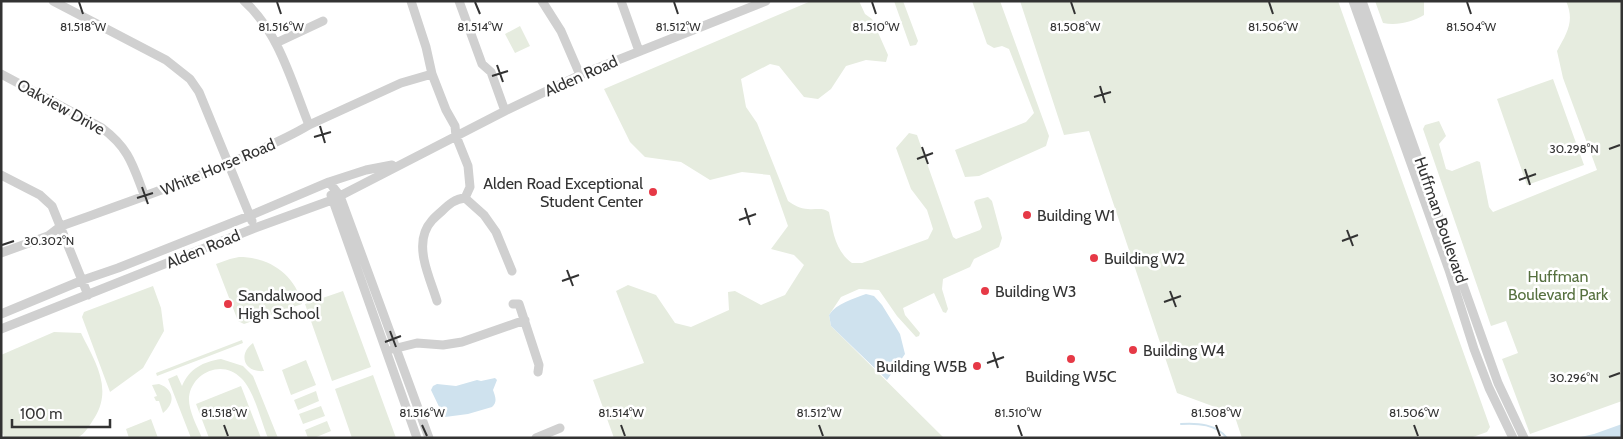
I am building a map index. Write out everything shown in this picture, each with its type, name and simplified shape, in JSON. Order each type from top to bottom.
[{"type":"street","points":[[54,1],[166,60],[190,79],[199,92],[255,228]]},
{"type":"street","points":[[244,1],[264,23],[276,43],[309,125]]},
{"type":"street","points":[[411,1],[426,47],[432,74],[446,110],[455,126],[456,136],[468,166],[470,187],[466,198]]},
{"type":"street","points":[[459,1],[482,64],[492,72],[506,111]]},
{"type":"street","points":[[542,1],[561,31],[580,75]]},
{"type":"street","points":[[621,1],[639,51]]},
{"type":"street","name":"Alden Road","points":[[1,329],[255,228],[336,198],[580,75],[766,1]]},
{"type":"street","name":"Huffman Boulevard","points":[[1353,1],[1449,270],[1477,357],[1489,388],[1513,438]]},
{"type":"street","name":"Huffman Boulevard","points":[[1362,1],[1498,382],[1524,438]]},
{"type":"street","points":[[276,43],[323,21]]},
{"type":"street","name":"Oakview Drive","points":[[1,74],[102,128],[115,138],[130,159],[145,197]]},
{"type":"street","name":"White Horse Road","points":[[1,253],[48,236],[61,226],[145,197],[228,164],[401,83],[432,74]]},
{"type":"street","name":"Alden Road","points":[[1,314],[249,216],[329,182],[366,170],[402,164]]},
{"type":"street","points":[[1,175],[48,201],[61,226],[88,295]]},
{"type":"street","points":[[329,182],[397,348],[429,438]]},
{"type":"street","points":[[336,198],[386,352],[417,438]]},
{"type":"street","points":[[466,198],[484,215],[496,232],[512,271]]},
{"type":"street","points":[[436,301],[423,250],[425,233],[434,219],[453,201],[466,198]]},
{"type":"street","points":[[513,304],[519,304],[525,320],[540,365],[538,372]]},
{"type":"street","points":[[386,352],[417,343],[443,344],[462,342],[525,320]]},
{"type":"street","points":[[536,438],[560,428]]},
{"type":"green space","points":[[811,1],[859,1],[865,14],[872,19],[888,55],[886,62],[866,60],[846,66],[831,89],[818,99],[804,97],[779,66],[770,64],[741,79],[746,107],[757,123],[788,201],[802,208],[821,209],[829,212],[838,247],[852,263],[862,263],[928,239],[933,229],[927,210],[911,189],[896,148],[909,133],[917,135],[953,237],[956,239],[980,230],[982,227],[974,202],[988,197],[992,201],[1002,238],[999,247],[974,259],[970,267],[943,279],[942,289],[948,309],[946,313],[943,312],[934,293],[903,308],[905,315],[920,333],[919,336],[916,337],[897,316],[879,290],[859,289],[841,297],[829,315],[831,326],[944,438],[614,438],[593,380],[644,363],[616,291],[628,285],[656,295],[675,323],[691,327],[729,310],[728,292],[735,291],[761,305],[785,295],[804,265],[794,255],[771,249],[788,226],[770,175],[742,172],[710,180],[681,162],[645,157],[630,142],[604,89]]},
{"type":"green space","points":[[894,1],[903,1],[918,41],[916,45],[910,46]]},
{"type":"green space","points":[[972,1],[1000,1],[1049,136],[1046,146],[979,176],[965,177],[955,150],[1026,122],[1034,113],[1009,49],[1002,46],[994,48],[987,44]]},
{"type":"green space","points":[[1020,1],[1338,1],[1490,427],[1487,432],[1470,438],[1242,438],[1234,414],[1177,393],[1089,131],[1064,135]]},
{"type":"green space","points":[[1375,1],[1424,1],[1424,15],[1404,23],[1383,23]]},
{"type":"green space","name":"Huffman Boulevard Park","points":[[1566,1],[1622,1],[1622,401],[1530,434],[1502,359],[1518,353],[1506,321],[1491,326],[1423,129],[1425,125],[1439,121],[1446,136],[1439,144],[1446,169],[1452,171],[1477,161],[1480,162],[1489,207],[1493,212],[1597,170],[1563,78],[1557,51],[1569,27],[1570,15]]},
{"type":"green space","points":[[520,26],[530,46],[515,53],[505,34]]},
{"type":"green space","points":[[1553,79],[1584,165],[1527,185],[1497,99]]},
{"type":"green space","points":[[239,257],[261,260],[279,269],[287,276],[299,293],[302,304],[244,324],[238,321],[216,264]]},
{"type":"green space","points":[[153,286],[161,308],[164,331],[143,368],[110,392],[82,317],[84,312]]},
{"type":"green space","points":[[343,291],[371,367],[332,381],[305,304]]},
{"type":"green space","points":[[54,332],[81,333],[91,353],[102,384],[100,406],[95,417],[85,432],[77,438],[5,438],[1,431],[1,355]]},
{"type":"green space","points":[[242,340],[243,343],[157,376],[156,373]]},
{"type":"green space","points":[[253,343],[264,371],[252,369],[245,362],[245,353]]},
{"type":"green space","points":[[221,359],[243,366],[253,376],[278,438],[268,438],[246,383],[234,372],[226,369],[217,369],[202,375],[191,388],[189,397],[190,407],[202,438],[191,438],[168,379],[177,375],[182,386],[193,370],[208,362]]},
{"type":"green space","points":[[306,360],[316,385],[291,395],[282,370]]},
{"type":"green space","points":[[373,375],[396,438],[352,438],[335,389]]},
{"type":"green space","points":[[159,384],[168,389],[172,397],[170,405],[163,413],[159,401],[156,401],[154,397],[157,396],[152,385]]},
{"type":"green space","points":[[241,386],[261,438],[209,438],[196,404]]},
{"type":"green space","points":[[316,391],[319,401],[298,410],[294,400]]},
{"type":"green space","points":[[321,406],[325,416],[303,424],[299,414]]},
{"type":"green space","points":[[151,419],[158,438],[129,438],[126,429]]},
{"type":"green space","points":[[327,421],[331,431],[314,438],[308,438],[305,430]]},
{"type":"water","points":[[866,294],[874,296],[882,305],[900,334],[905,354],[887,380],[831,326],[829,315],[836,307]]},
{"type":"water","points":[[495,378],[497,380],[493,390],[496,399],[494,405],[468,414],[445,417],[431,390],[437,384],[456,386],[477,380]]},
{"type":"water","points":[[1622,424],[1622,438],[1576,438],[1594,434]]},
{"type":"waterway","points":[[1181,424],[1206,425],[1223,433],[1227,438]]},
{"type":"place","name":"Alden Road Exceptional Student Center","points":[[653,192]]},
{"type":"place","name":"Building W1","points":[[1027,215]]},
{"type":"place","name":"Building W2","points":[[1094,258]]},
{"type":"place","name":"Building W3","points":[[985,291]]},
{"type":"place","name":"Sandalwood High School","points":[[228,304]]},
{"type":"place","name":"Building W4","points":[[1133,350]]},
{"type":"place","name":"Building W5C","points":[[1071,359]]},
{"type":"place","name":"Building W5B","points":[[977,366]]}]
